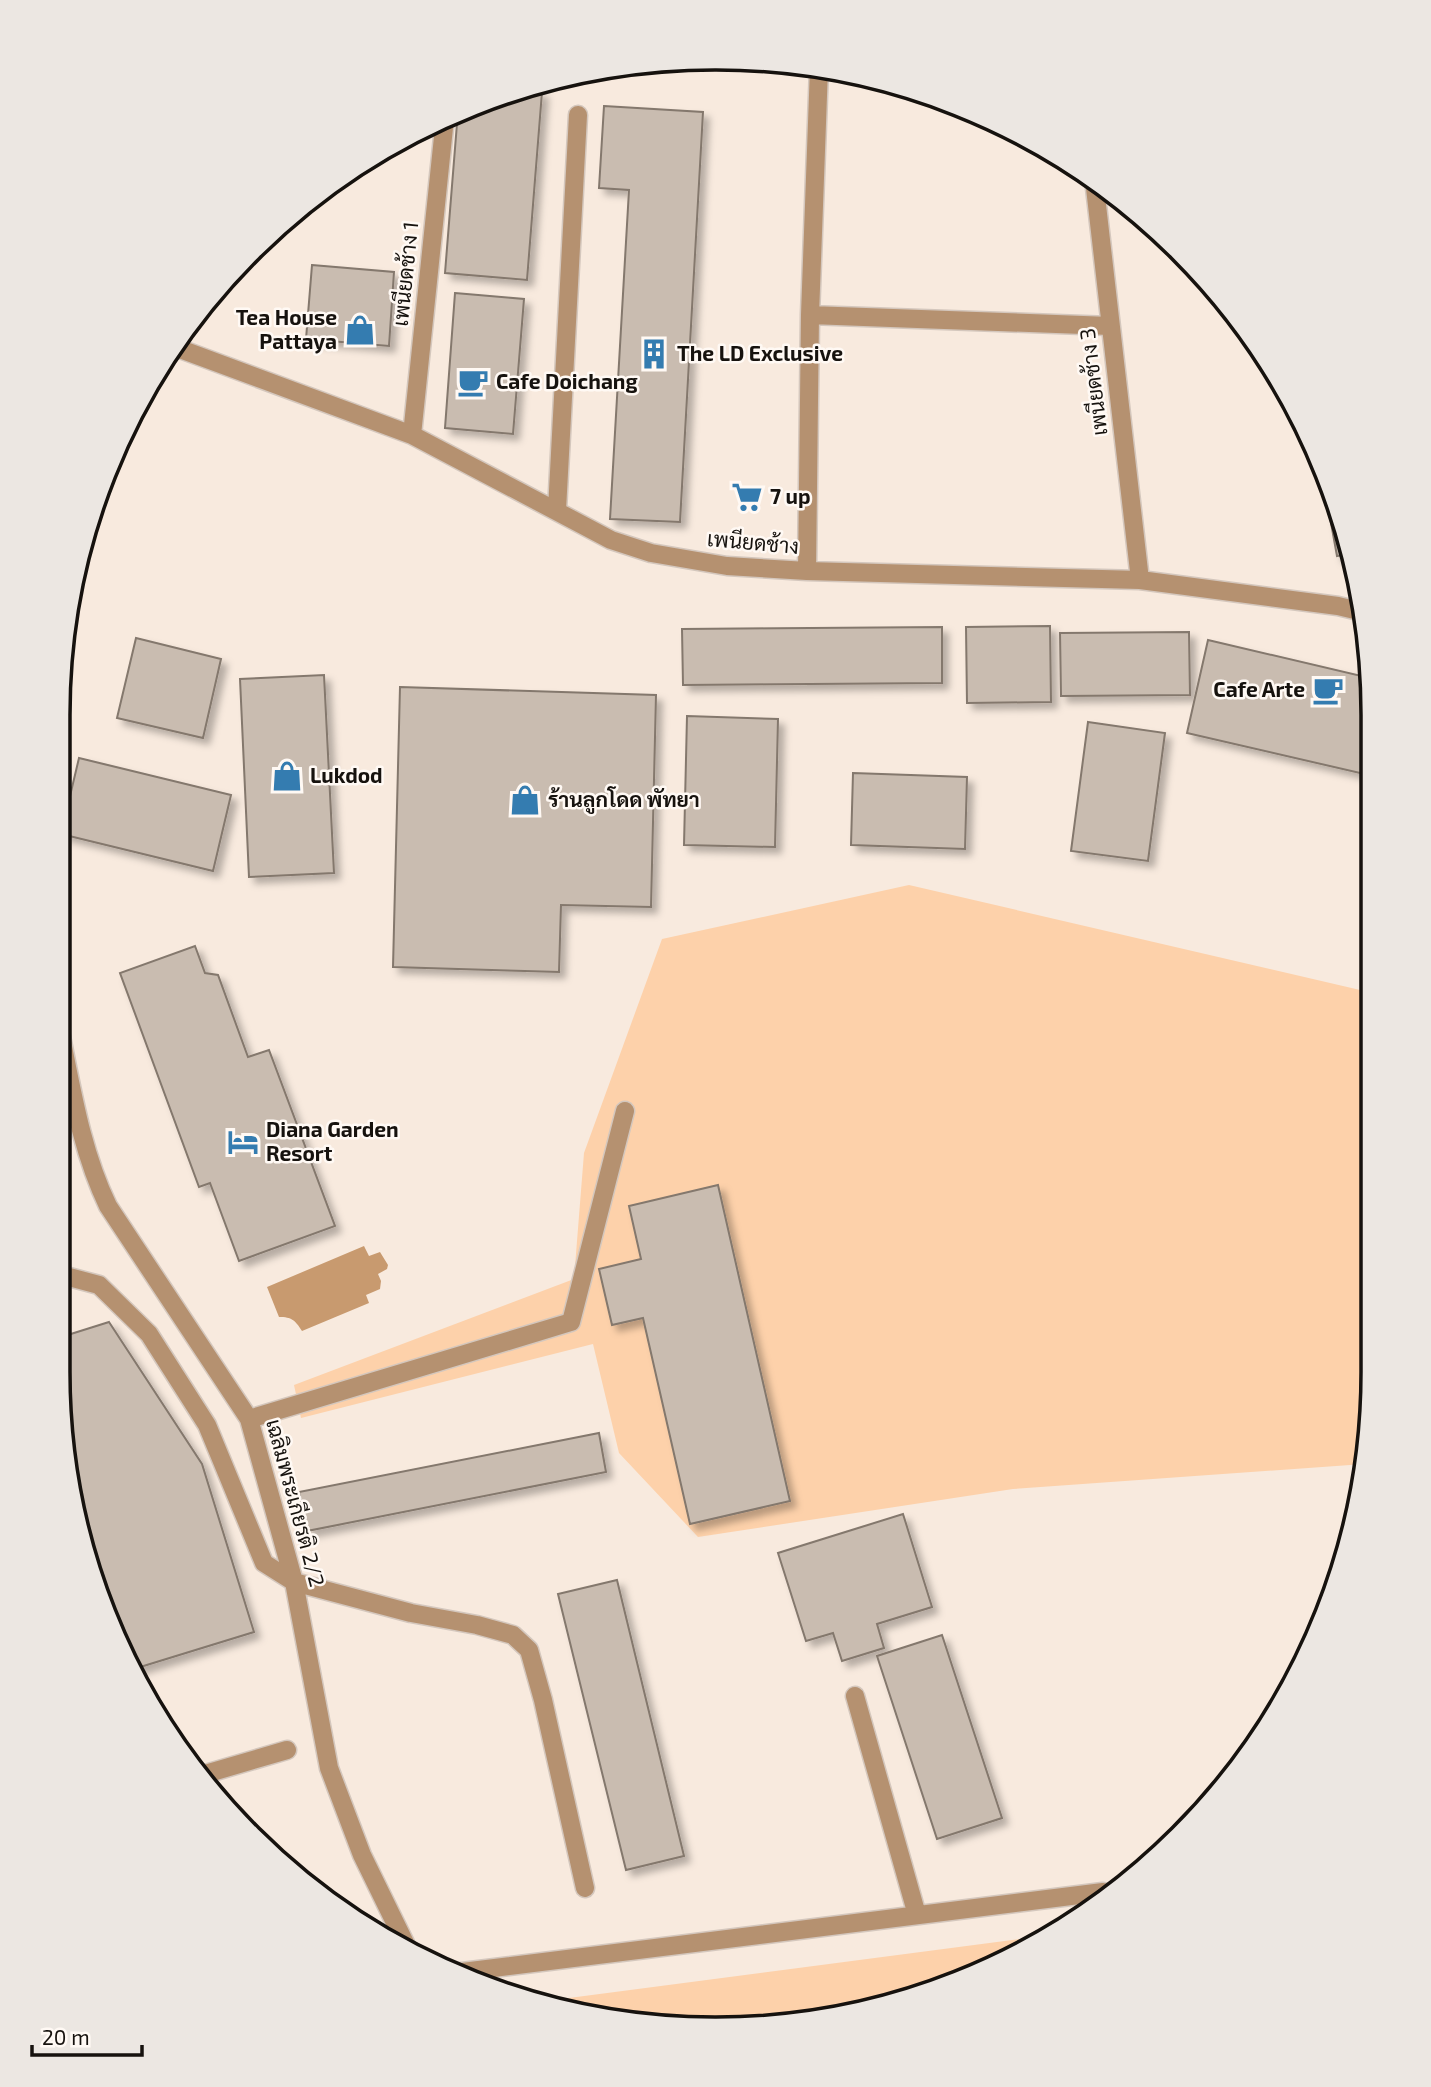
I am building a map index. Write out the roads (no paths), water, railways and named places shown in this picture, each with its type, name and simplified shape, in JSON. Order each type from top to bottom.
[{"type":"street","points":[[807,571],[810,315],[820,79]]},
{"type":"street","points":[[557,510],[578,115]]},
{"type":"street","name":"เพนียดช้าง 1","points":[[412,435],[444,131]]},
{"type":"street","name":"เพนียดช้าง 3","points":[[1096,194],[1140,580]]},
{"type":"street","points":[[810,315],[1110,326]]},
{"type":"street","name":"เพนียดช้าง","points":[[187,345],[412,435],[611,540],[651,553],[727,566],[807,571],[1140,580],[1352,609]]},
{"type":"street","name":"เฉลิมพระเกียรติ 2/2","points":[[70,1079],[82,1136],[94,1176],[108,1206],[249,1419],[294,1582],[329,1768],[362,1856],[402,1935]]},
{"type":"street","points":[[249,1419],[571,1322],[625,1111]]},
{"type":"street","points":[[70,1277],[99,1284],[149,1334],[207,1425],[264,1563],[294,1582],[411,1613],[477,1625],[513,1635],[529,1650],[543,1700],[585,1888]]},
{"type":"street","points":[[855,1696],[917,1915]]},
{"type":"street","points":[[210,1773],[287,1750]]},
{"type":"street","points":[[474,1970],[1095,1893]]},
{"type":"place","name":"Tea House Pattaya","points":[[360,330]]},
{"type":"place","name":"The LD Exclusive","points":[[654,354]]},
{"type":"place","name":"Cafe Doichang","points":[[473,382]]},
{"type":"place","name":"7 up","points":[[747,497]]},
{"type":"place","name":"Cafe Arte","points":[[1328,690]]},
{"type":"place","name":"Lukdod","points":[[287,776]]},
{"type":"place","name":"ร้านลูกโดด พัทยา","points":[[525,800]]},
{"type":"place","name":"Diana Garden Resort","points":[[243,1142]]}]
